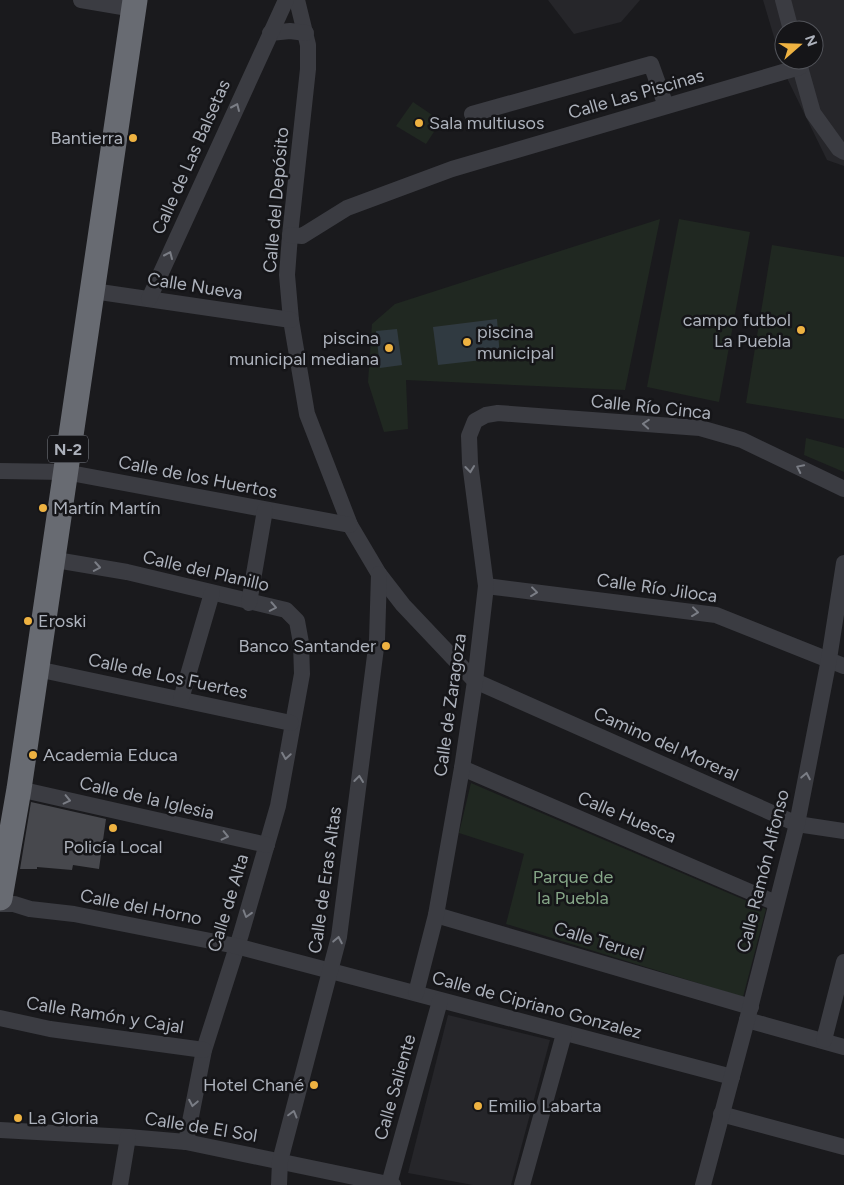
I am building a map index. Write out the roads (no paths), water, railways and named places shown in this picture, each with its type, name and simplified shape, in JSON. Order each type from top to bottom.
[{"type":"highway","name":"N-2","points":[[0,898],[37,669],[134,4]]},
{"type":"street","points":[[81,0],[134,4]]},
{"type":"street","name":"Calle de Las Balsetas","points":[[149,299],[286,0]]},
{"type":"street","name":"Calle del Depósito","points":[[297,0],[306,33],[309,56],[287,275],[291,320],[307,414],[350,525],[379,574],[403,605],[475,682]]},
{"type":"street","points":[[783,0],[788,20]]},
{"type":"street","points":[[270,33],[290,31],[306,33]]},
{"type":"street","points":[[472,114],[651,64],[666,106]]},
{"type":"street","name":"Calle Las Piscinas","points":[[290,235],[302,236],[347,208],[452,168],[666,106],[780,70]]},
{"type":"street","points":[[801,70],[813,113],[839,149],[844,152]]},
{"type":"street","name":"Calle Nueva","points":[[93,291],[291,320]]},
{"type":"street","name":"Calle Río Cinca","points":[[475,421],[486,415],[498,413],[700,428],[742,440],[844,489]]},
{"type":"street","name":"Calle de Zaragoza","points":[[416,993],[436,915],[462,768],[475,682],[486,586],[470,463],[469,436],[475,421]]},
{"type":"street","name":"Calle de los Huertos","points":[[0,459],[28,465],[39,470]]},
{"type":"street","name":"Calle de los Huertos","points":[[0,471],[39,470],[65,472],[350,525]]},
{"type":"street","points":[[249,602],[264,510]]},
{"type":"street","name":"Calle del Planillo","points":[[54,553],[56,560],[127,572],[286,610],[297,621],[301,643],[302,674]]},
{"type":"street","name":"Calle Ramón Alfonso","points":[[702,1185],[749,1014],[797,824],[829,659],[844,563]]},
{"type":"street","name":"Calle de Eras Altas","points":[[279,1185],[280,1161],[339,937],[377,640],[379,574]]},
{"type":"street","name":"Calle Río Jiloca","points":[[486,586],[716,615],[844,666]]},
{"type":"street","points":[[182,699],[212,593]]},
{"type":"street","points":[[377,621],[392,610],[403,605]]},
{"type":"street","name":"Calle de Los Fuertes","points":[[37,669],[291,723]]},
{"type":"street","name":"Calle de Alta","points":[[186,1142],[204,1050],[278,806],[291,723],[302,674]]},
{"type":"street","name":"Camino del Moreral","points":[[475,682],[797,824],[844,831]]},
{"type":"street","name":"Calle Huesca","points":[[462,768],[776,903]]},
{"type":"street","name":"Calle de la Iglesia","points":[[19,789],[267,845]]},
{"type":"street","name":"Calle del Horno","points":[[0,904],[14,904],[30,909],[74,914],[236,946],[331,972]]},
{"type":"street","name":"Calle Teruel","points":[[436,915],[504,933],[844,1047]]},
{"type":"street","points":[[824,1040],[844,962]]},
{"type":"street","name":"Calle de Cipriano Gonzalez","points":[[331,972],[732,1077]]},
{"type":"street","name":"Calle Saliente","points":[[391,1185],[440,1001]]},
{"type":"street","name":"Calle Ramón y Cajal","points":[[0,1018],[50,1029],[204,1050]]},
{"type":"street","points":[[522,1185],[564,1034]]},
{"type":"street","points":[[721,1114],[844,1146]]},
{"type":"street","name":"Calle de El Sol","points":[[0,1130],[128,1136],[186,1142],[391,1185]]},
{"type":"street","points":[[120,1184],[128,1136]]},
{"type":"place","name":"Sala multiusos","points":[[419,123]]},
{"type":"place","name":"Bantierra","points":[[133,138]]},
{"type":"place","name":"campo futbol La Puebla","points":[[801,330]]},
{"type":"place","name":"piscina municipal","points":[[467,342]]},
{"type":"place","name":"piscina municipal mediana","points":[[389,348]]},
{"type":"place","name":"Martín Martín","points":[[43,508]]},
{"type":"place","name":"Eroski","points":[[28,621]]},
{"type":"place","name":"Banco Santander","points":[[386,646]]},
{"type":"place","name":"Academia Educa","points":[[33,755]]},
{"type":"place","name":"Policía Local","points":[[113,828]]},
{"type":"place","name":"Hotel Chané","points":[[314,1085]]},
{"type":"place","name":"Emilio Labarta","points":[[478,1106]]},
{"type":"place","name":"La Gloria","points":[[18,1118]]},
{"type":"park label","name":"Parque de la Puebla","points":[[573,888]]}]
